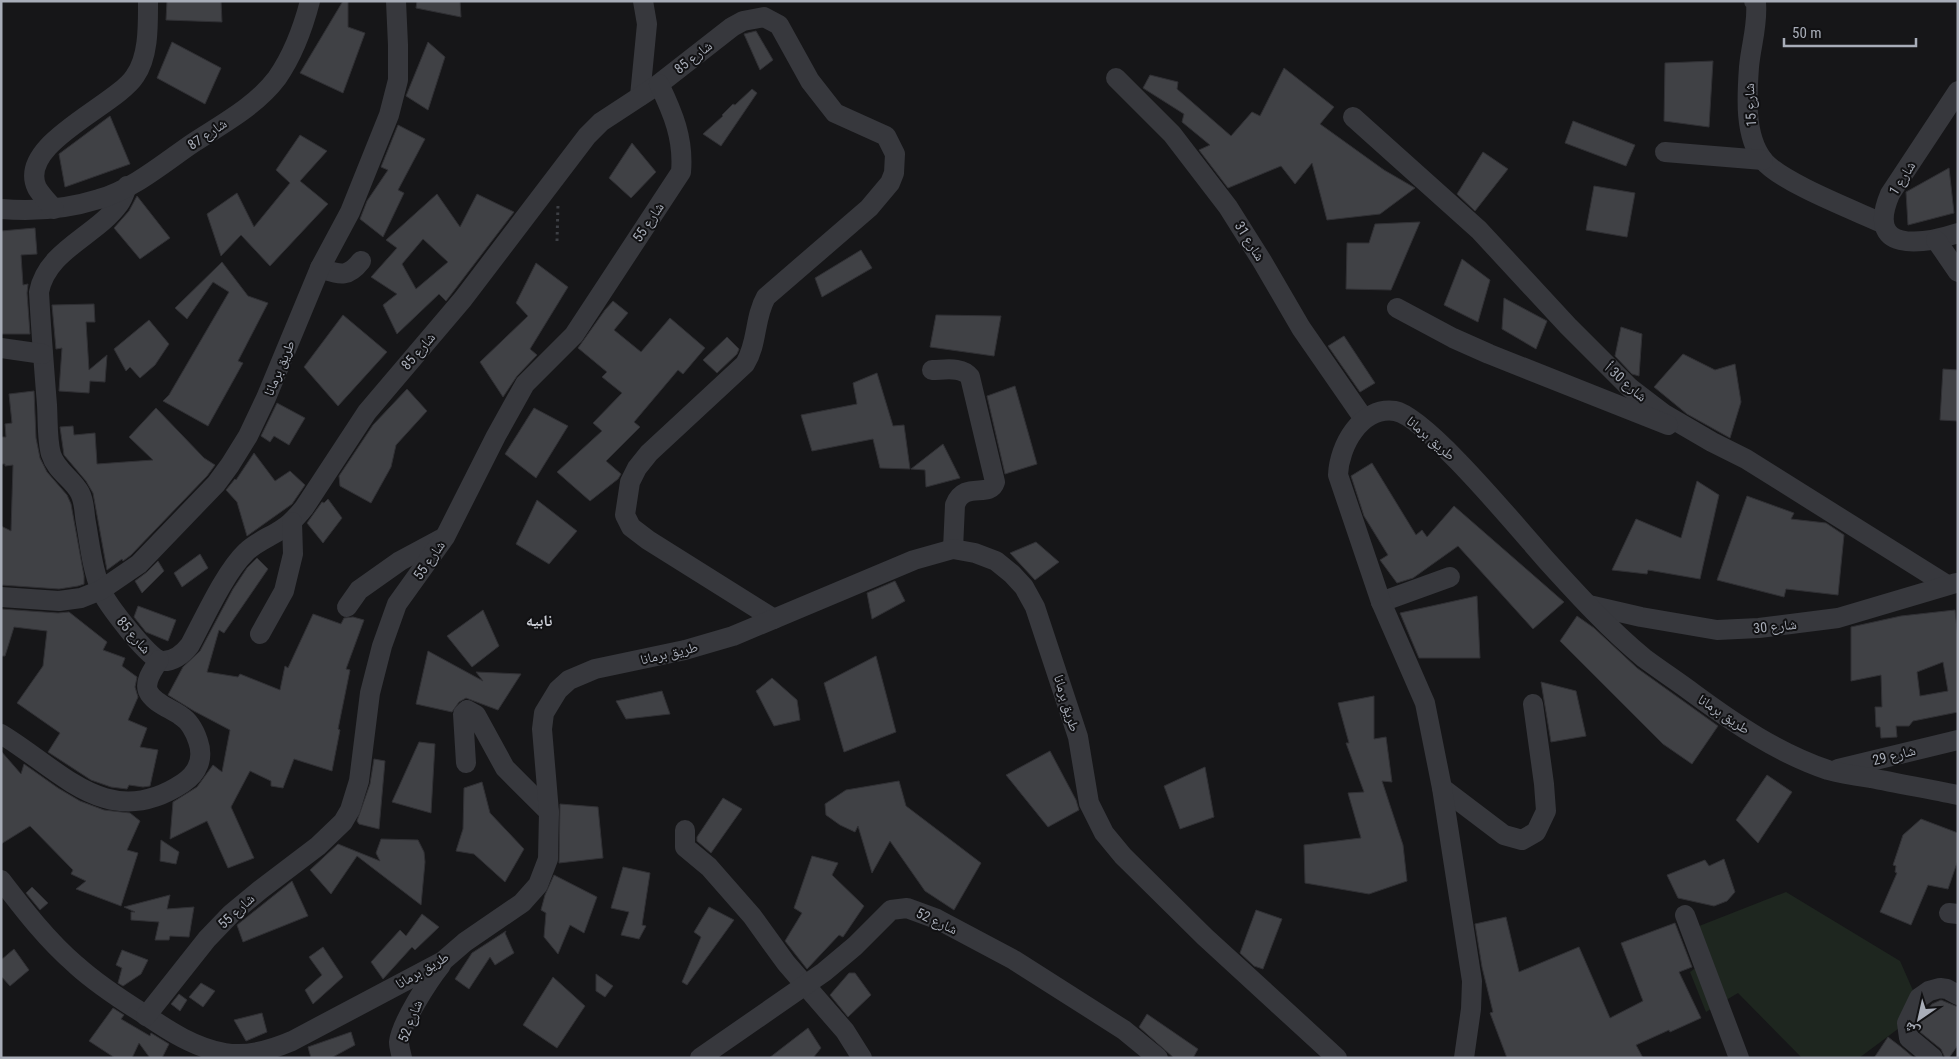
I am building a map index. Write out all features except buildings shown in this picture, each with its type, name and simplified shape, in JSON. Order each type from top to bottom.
[{"type":"street","points":[[54,209],[36,187],[35,169],[40,155],[54,141],[122,90],[136,76],[142,59],[148,29],[148,1]]},
{"type":"street","name":"شارع 87","points":[[1,209],[26,211],[54,209],[100,199],[154,171],[260,96],[276,78],[288,60],[297,41],[310,1]]},
{"type":"street","name":"طريق برمانا","points":[[1,597],[59,601],[81,598],[101,590],[139,564],[216,484],[230,465],[248,436],[266,398],[320,268],[350,212],[389,115],[398,80],[396,1]]},
{"type":"street","points":[[640,96],[647,24],[643,1]]},
{"type":"street","name":"شارع 15","points":[[1754,1],[1757,14],[1749,67],[1749,114],[1753,139],[1763,160],[1800,186],[1884,224]]},
{"type":"street","name":"شارع 85","points":[[127,186],[120,203],[109,215],[54,261],[41,279],[38,292],[50,454],[55,465],[80,493],[85,510],[92,558],[101,590],[121,621],[150,654],[159,660],[175,658],[182,654],[190,645],[233,568],[246,552],[292,522],[304,508],[367,412],[464,299],[587,136],[602,122],[659,84],[732,27],[743,21],[764,17],[779,25],[810,81],[835,113],[886,136],[895,154],[894,173],[890,183],[870,208],[766,297],[758,316],[752,353],[745,364],[649,453],[636,468],[630,482],[625,515],[631,527],[648,540],[774,618]]},
{"type":"street","name":"شارع 31","points":[[1116,78],[1172,134],[1228,207],[1301,328],[1364,419]]},
{"type":"street","name":"شارع 55","points":[[146,1016],[207,939],[231,914],[318,846],[343,822],[350,810],[359,781],[370,693],[389,624],[397,604],[445,537],[496,436],[525,384],[574,336],[681,172],[682,157],[679,131],[671,108],[659,84]]},
{"type":"street","name":"شارع 1","points":[[1884,224],[1884,208],[1890,194],[1958,90]]},
{"type":"street","name":"شارع 30 أ","points":[[1352,117],[1479,230],[1568,326],[1630,388],[1664,414],[1746,460],[1952,584]]},
{"type":"street","points":[[1665,152],[1763,160]]},
{"type":"street","points":[[1884,224],[1889,234],[1904,242],[1936,240],[1958,233]]},
{"type":"street","points":[[1936,240],[1958,272]]},
{"type":"street","points":[[320,268],[340,274],[349,273],[361,262]]},
{"type":"street","points":[[1397,308],[1453,338],[1489,354],[1712,442]]},
{"type":"street","points":[[1,348],[43,354]]},
{"type":"street","points":[[932,370],[961,370],[970,377],[995,482],[994,486],[990,489],[966,492],[957,499],[955,505],[953,549]]},
{"type":"street","name":"طريق برمانا","points":[[1364,419],[1374,413],[1395,411],[1412,418],[1448,452],[1589,606],[1646,659],[1737,725],[1797,758],[1831,770],[1958,795]]},
{"type":"street","points":[[1364,419],[1344,447],[1338,464],[1338,475],[1381,602],[1425,703],[1442,788],[1472,981],[1471,1009],[1464,1058]]},
{"type":"street","points":[[260,634],[284,591],[293,554],[292,522]]},
{"type":"street","points":[[348,606],[359,590],[400,561],[445,537]]},
{"type":"street","name":"طريق برمانا","points":[[1,880],[23,909],[76,966],[146,1016],[185,1039],[208,1049],[228,1053],[261,1052],[292,1041],[444,961],[465,942],[522,903],[538,885],[548,859],[549,812],[542,729],[544,713],[558,690],[569,680],[595,669],[685,650],[723,639],[914,560],[953,549],[975,553],[996,561],[1024,587],[1035,606],[1078,737],[1089,803],[1104,833],[1123,856],[1205,937],[1337,1058]]},
{"type":"street","points":[[1381,602],[1450,577]]},
{"type":"street","name":"شارع 30","points":[[1589,606],[1640,618],[1717,630],[1759,628],[1838,618],[1952,584]]},
{"type":"street","points":[[1,734],[20,745],[74,785],[91,794],[126,801],[150,800],[177,787],[191,777],[201,753],[196,736],[184,717],[152,697],[148,690],[148,680],[159,660]]},
{"type":"street","points":[[1442,788],[1504,836],[1522,840],[1536,832],[1546,810],[1533,704]]},
{"type":"street","points":[[466,763],[464,714],[467,710],[476,715],[505,768],[549,812]]},
{"type":"street","name":"شارع 29","points":[[1831,770],[1958,740]]},
{"type":"street","points":[[685,830],[685,847],[709,867],[752,916],[786,963],[845,1031],[862,1058]]},
{"type":"street","name":"شارع 52","points":[[700,1058],[824,972],[849,951],[890,910],[907,908],[937,919],[1014,960],[1124,1030],[1158,1058]]},
{"type":"street","points":[[1685,915],[1740,1058]]},
{"type":"street","name":"شارع 52","points":[[402,1058],[399,1042],[406,1024],[425,984],[444,961]]},
{"type":"street","points":[[1933,1058],[1909,1038],[1907,1023],[1919,998],[1929,991],[1947,989],[1958,996]]},
{"type":"shaded area","points":[[1786,892],[1900,961],[1922,1011],[1859,1058],[1802,1058],[1738,993],[1706,1012],[1690,972],[1698,966],[1689,930]]},
{"type":"district","name":"نابيه","points":[[539,620]]}]
